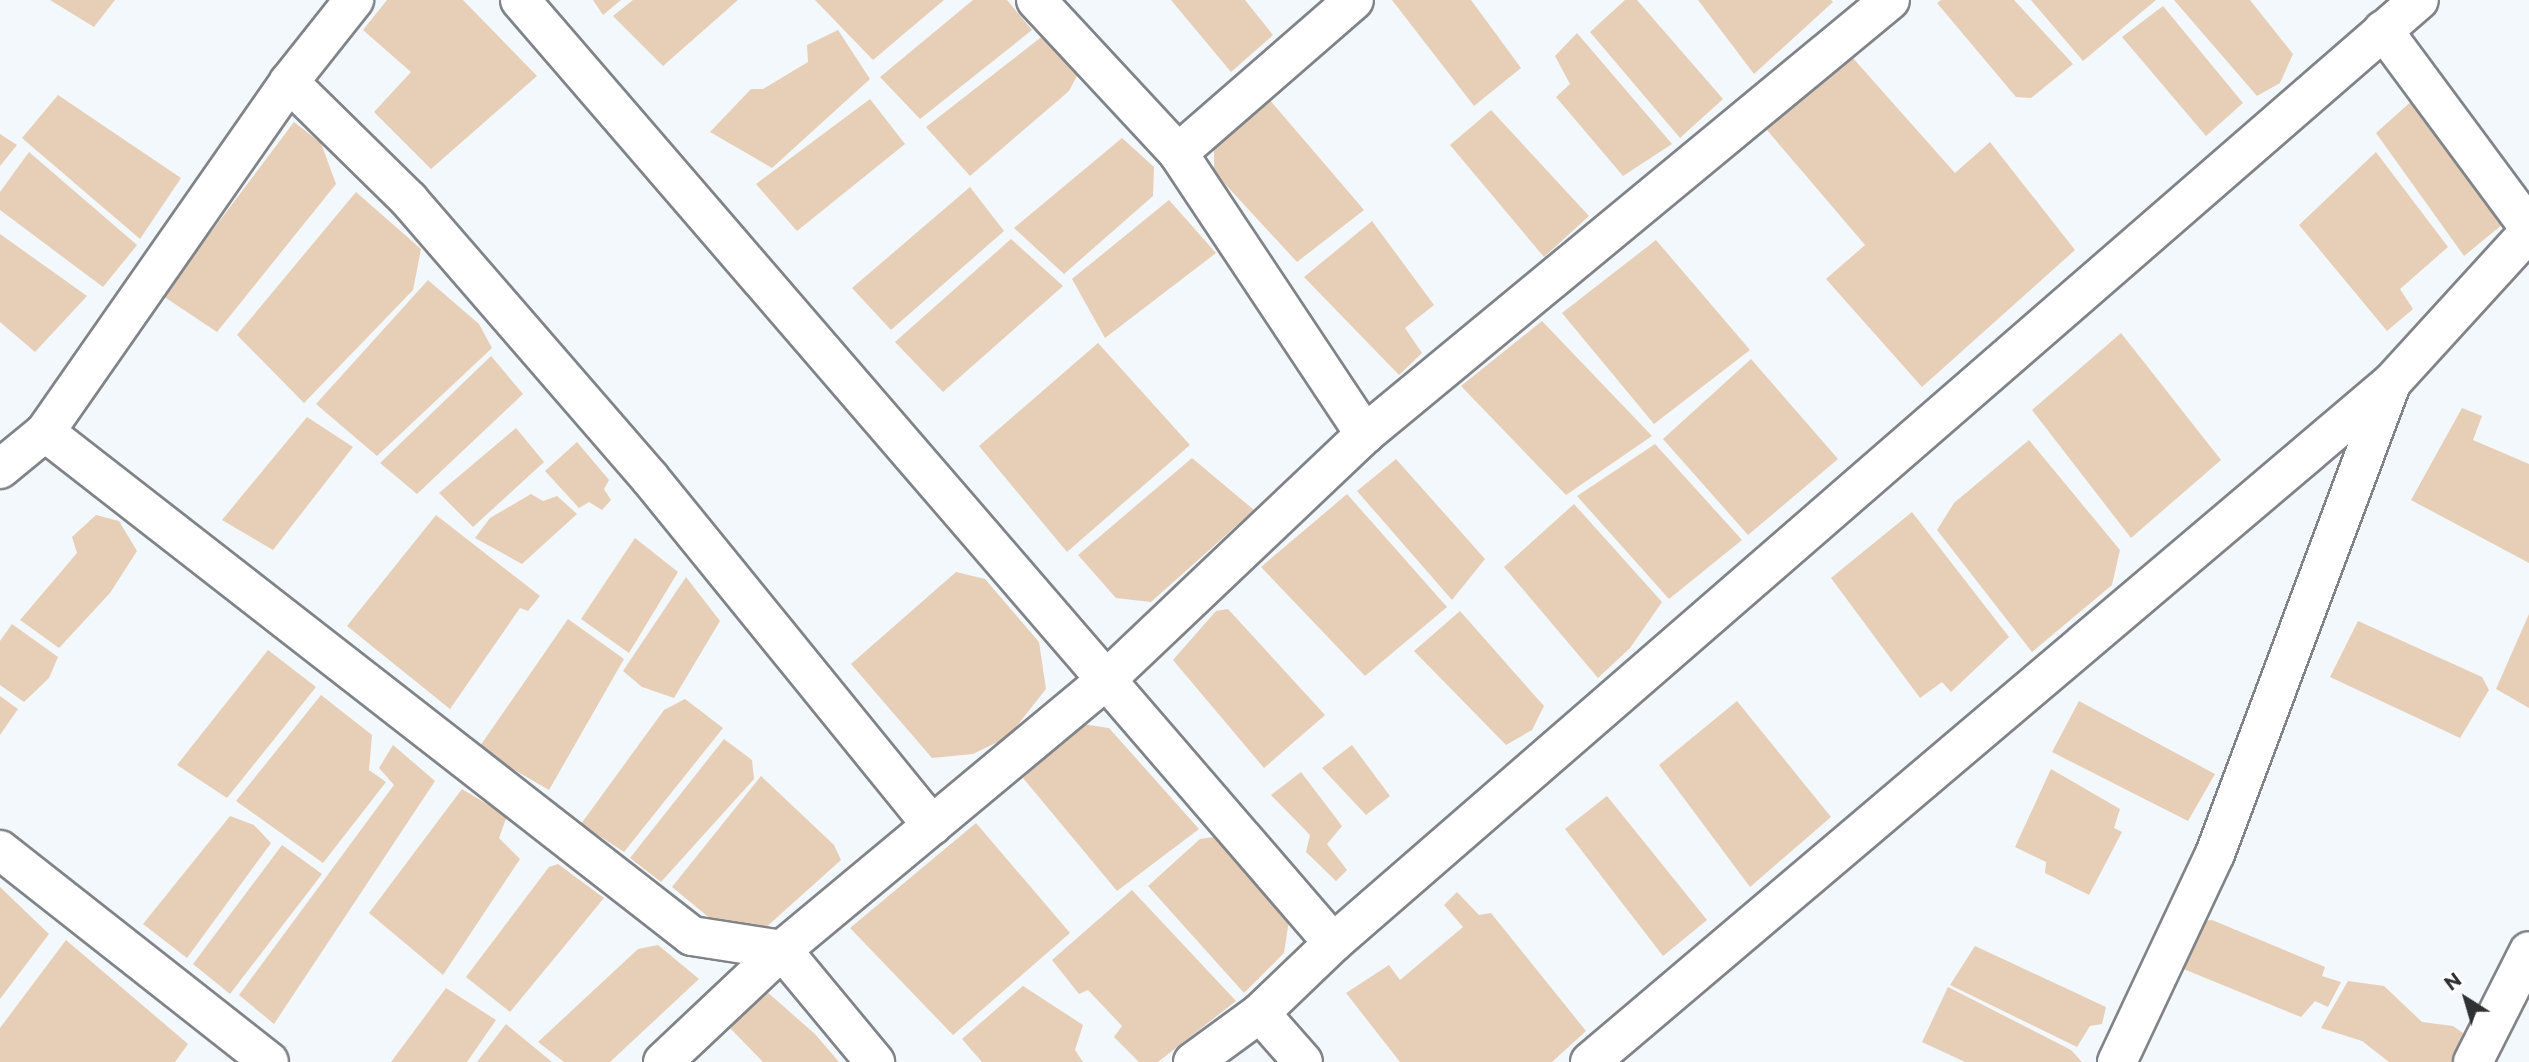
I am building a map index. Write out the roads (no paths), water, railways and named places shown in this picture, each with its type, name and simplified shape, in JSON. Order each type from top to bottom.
[{"type":"street","points":[[0,469],[45,432],[289,82],[354,0]]},
{"type":"street","points":[[520,0],[1108,678],[1333,943]]},
{"type":"street","points":[[1036,0],[1178,153],[1365,434]]},
{"type":"street","points":[[1178,153],[1354,0]]},
{"type":"street","points":[[663,1062],[782,950],[1108,678],[1365,434],[1890,0]]},
{"type":"street","points":[[1193,1062],[1260,1013],[1333,943],[2419,0]]},
{"type":"street","points":[[2383,30],[2529,227]]},
{"type":"street","points":[[289,82],[410,200],[649,477],[932,825]]},
{"type":"street","points":[[1590,1062],[2392,382],[2529,232]]},
{"type":"street","points":[[2117,1062],[2215,854],[2392,382]]},
{"type":"street","points":[[45,432],[692,936],[782,950],[875,1062]]},
{"type":"street","points":[[0,850],[269,1062]]},
{"type":"street","points":[[2473,1062],[2529,951]]},
{"type":"street","points":[[1260,1013],[1303,1062]]}]
